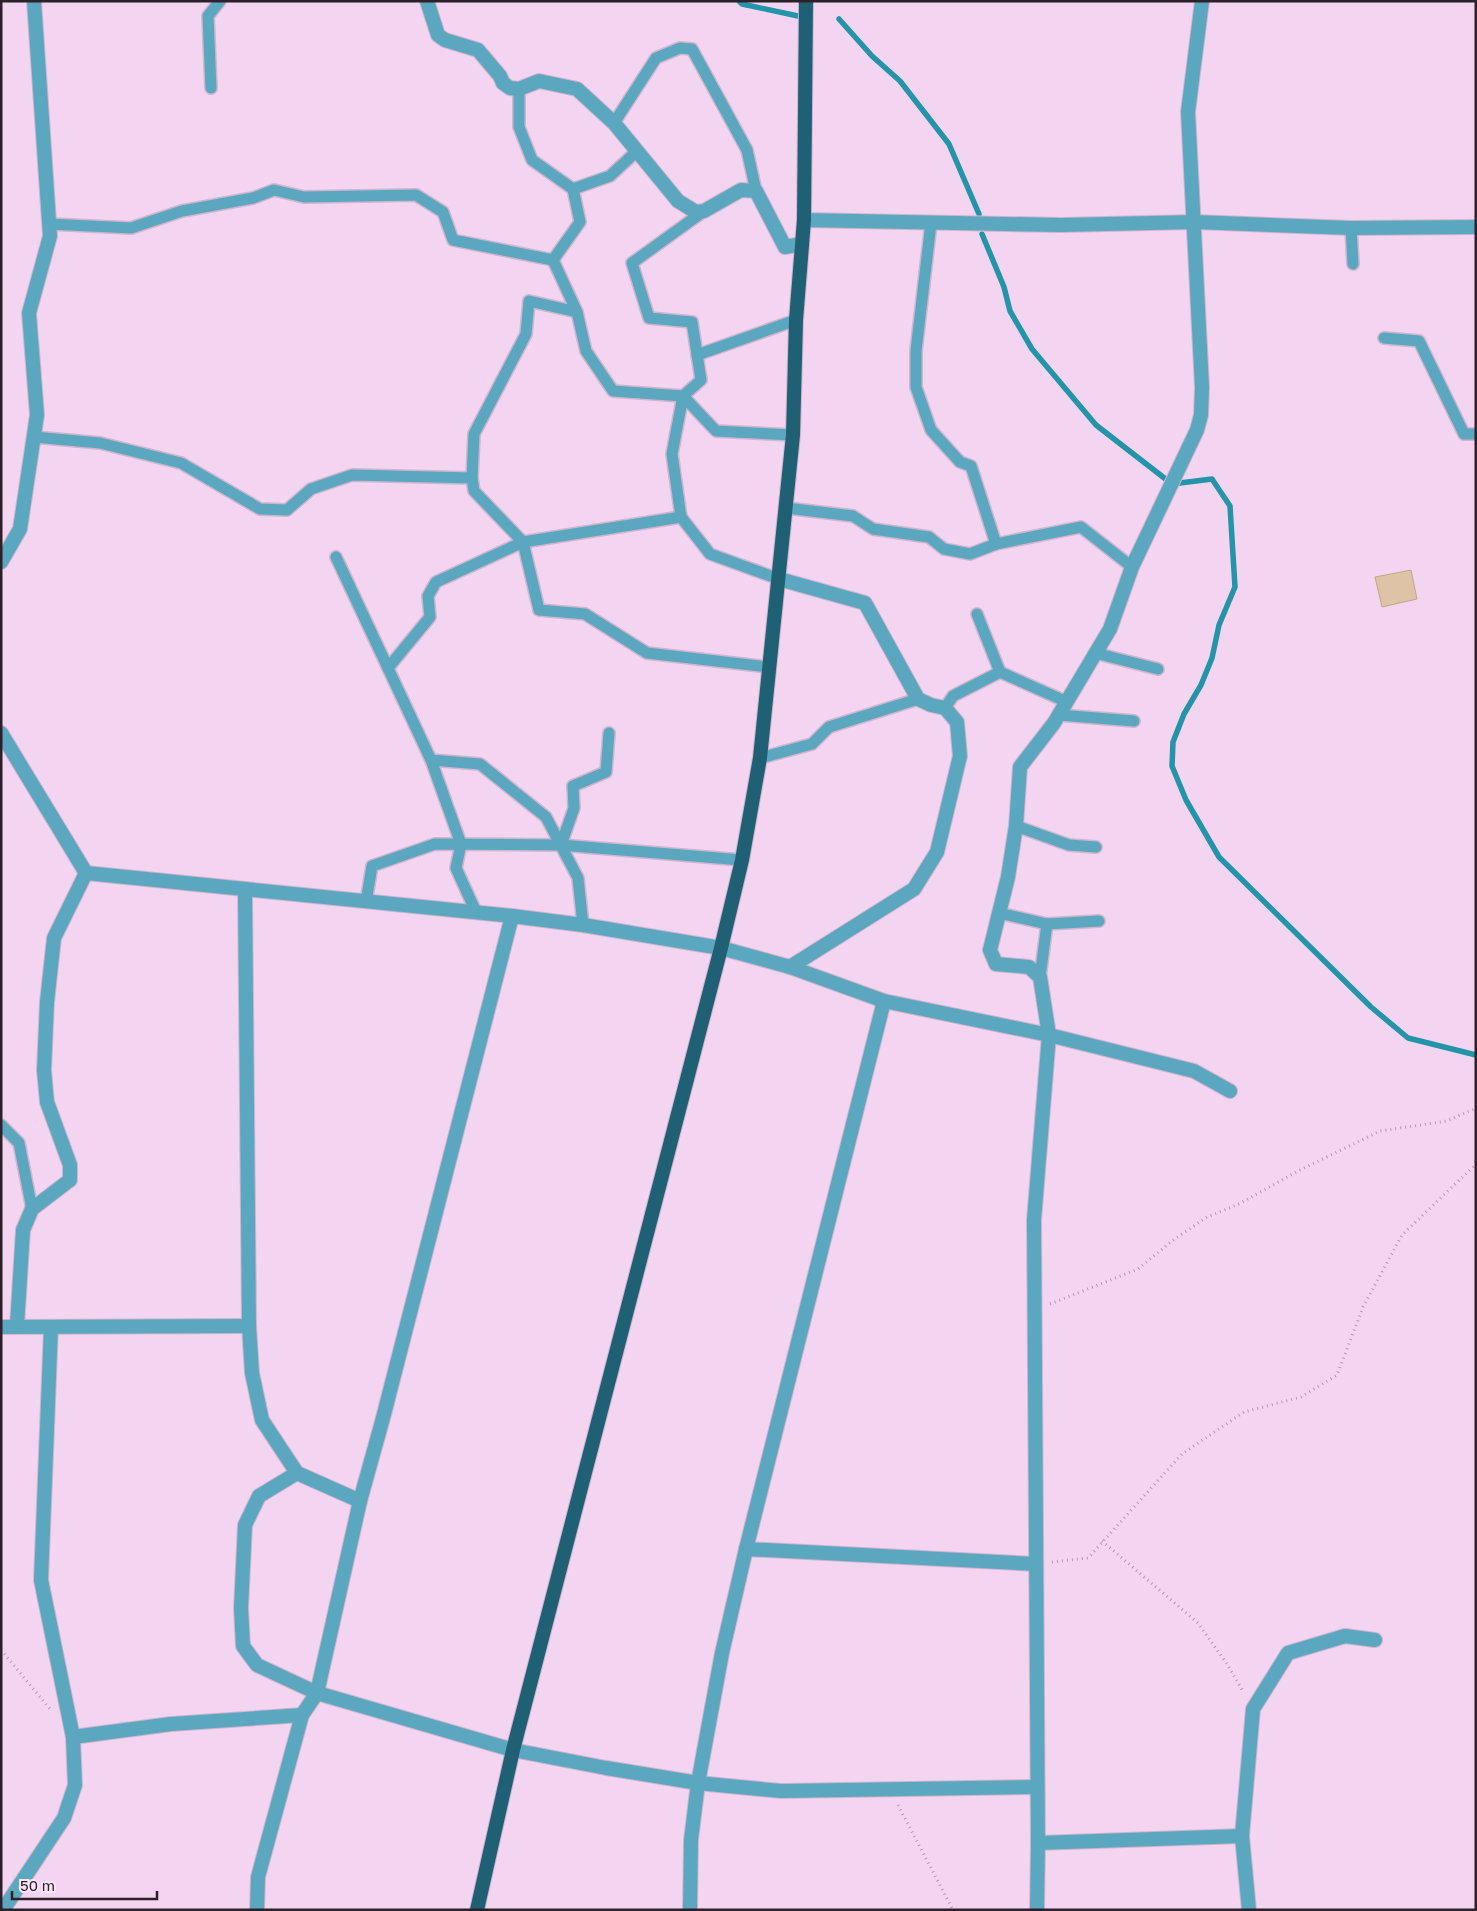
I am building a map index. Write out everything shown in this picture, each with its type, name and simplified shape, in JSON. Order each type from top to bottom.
[{"type":"highway","points":[[477,1910],[513,1750],[721,948],[742,860],[760,758],[793,434],[796,320],[804,220],[806,1]]},
{"type":"street","points":[[1,562],[20,529],[34,437],[37,415],[29,313],[50,236],[34,1]]},
{"type":"street","points":[[426,1],[438,35],[445,40],[478,50],[500,76],[503,83],[510,88],[519,89],[539,82],[576,89],[614,123],[678,201],[696,212],[704,211],[742,190],[756,190],[785,247],[802,244]]},
{"type":"street","points":[[1037,1910],[1034,1220],[1049,1035],[1040,976],[1029,967],[996,964],[990,950],[1008,877],[1016,826],[1020,767],[1059,715],[1110,629],[1132,567],[1198,430],[1201,416],[1202,387],[1188,112],[1202,1]]},
{"type":"street","points":[[804,220],[1060,225],[1195,222],[1351,228],[1476,227]]},
{"type":"street","points":[[779,579],[865,603],[918,699],[931,705],[945,708],[957,722],[960,756],[938,852],[914,889],[790,968]]},
{"type":"street","points":[[1,733],[86,873]]},
{"type":"street","points":[[86,873],[512,916],[583,925],[721,948],[790,968],[884,1001],[1049,1035],[1194,1071],[1230,1091]]},
{"type":"street","points":[[17,1326],[23,1230],[32,1209],[70,1180],[70,1165],[47,1102],[44,1070],[47,1002],[54,938],[86,873]]},
{"type":"street","points":[[245,890],[249,1326],[252,1373],[262,1420],[297,1473],[360,1501]]},
{"type":"street","points":[[257,1910],[258,1877],[302,1715],[318,1693],[360,1501],[512,916]]},
{"type":"street","points":[[690,1910],[691,1840],[698,1783],[722,1653],[746,1549],[884,1001]]},
{"type":"street","points":[[1,1328],[17,1326],[249,1326]]},
{"type":"street","points":[[3,1910],[64,1818],[75,1786],[73,1737],[41,1580],[51,1326]]},
{"type":"street","points":[[297,1473],[259,1496],[245,1525],[241,1608],[243,1646],[256,1665],[318,1693],[513,1750],[698,1783],[781,1791],[1037,1787]]},
{"type":"street","points":[[746,1549],[1036,1564]]},
{"type":"street","points":[[1249,1910],[1242,1836],[1253,1709],[1288,1653],[1345,1636],[1375,1640]]},
{"type":"street","points":[[73,1737],[171,1724],[302,1715]]},
{"type":"street","points":[[1038,1843],[1242,1836]]},
{"type":"lane","points":[[211,88],[208,16],[220,1]]},
{"type":"lane","points":[[614,123],[656,58],[680,48],[692,49],[747,150],[756,190]]},
{"type":"lane","points":[[519,89],[519,127],[532,160],[573,189],[580,222],[553,260]]},
{"type":"lane","points":[[573,189],[610,176],[637,151]]},
{"type":"lane","points":[[49,224],[131,228],[182,211],[253,198],[274,190],[304,196],[416,195],[442,212],[453,240],[553,260]]},
{"type":"lane","points":[[704,211],[632,263],[649,318],[692,322],[701,380],[683,396],[672,454],[681,517],[710,554],[779,579]]},
{"type":"lane","points":[[931,223],[916,351],[916,386],[930,430],[960,462],[971,466],[996,544]]},
{"type":"lane","points":[[1351,228],[1353,264]]},
{"type":"lane","points":[[553,260],[577,312],[586,351],[613,391],[683,396],[716,431],[793,434]]},
{"type":"lane","points":[[577,312],[529,300],[526,334],[474,434],[472,478],[474,491],[523,542],[539,610],[585,614],[647,653],[768,667]]},
{"type":"lane","points":[[697,355],[796,320]]},
{"type":"lane","points":[[1384,338],[1419,341],[1464,434],[1476,434]]},
{"type":"lane","points":[[34,437],[100,443],[181,463],[260,509],[287,510],[311,489],[352,475],[472,478]]},
{"type":"lane","points":[[786,508],[853,516],[873,529],[929,537],[944,549],[970,554],[996,544],[1081,528],[1132,567]]},
{"type":"lane","points":[[388,668],[430,617],[428,596],[436,582],[523,542],[681,517]]},
{"type":"lane","points":[[336,558],[431,760],[461,844],[456,868],[476,912]]},
{"type":"lane","points":[[977,614],[1000,672],[1066,702]]},
{"type":"lane","points":[[1095,653],[1158,669]]},
{"type":"lane","points":[[945,708],[953,696],[1000,672]]},
{"type":"lane","points":[[760,758],[812,744],[829,726],[918,699]]},
{"type":"lane","points":[[1059,715],[1134,721]]},
{"type":"lane","points":[[561,845],[574,808],[573,786],[606,772],[609,733]]},
{"type":"lane","points":[[431,760],[480,764],[546,818],[578,878],[583,925]]},
{"type":"lane","points":[[1016,826],[1069,845],[1096,846]]},
{"type":"lane","points":[[366,902],[372,866],[435,844],[561,845],[742,860]]},
{"type":"lane","points":[[999,913],[1048,924],[1099,921]]},
{"type":"lane","points":[[1040,976],[1048,924]]},
{"type":"lane","points":[[1,1125],[19,1143],[32,1209]]},
{"type":"path","points":[[1034,1310],[1138,1269],[1172,1241],[1207,1217],[1239,1204],[1298,1171],[1380,1131],[1446,1121],[1476,1108]]},
{"type":"path","points":[[1036,1564],[1088,1558],[1182,1454],[1244,1412],[1301,1398],[1337,1374],[1363,1307],[1402,1235],[1474,1168],[1476,1161]]},
{"type":"path","points":[[1102,1542],[1198,1623],[1227,1664],[1253,1709]]},
{"type":"path","points":[[1,1650],[55,1716]]},
{"type":"path","points":[[889,1789],[953,1910]]},
{"type":"building","points":[[1411,570],[1417,599],[1382,607],[1375,577]]},
{"type":"waterway","points":[[739,1],[742,4],[798,16]]},
{"type":"waterway","points":[[839,19],[872,56],[900,81],[949,144],[979,214]]},
{"type":"waterway","points":[[982,234],[1004,287],[1010,311],[1032,349],[1096,425],[1172,484],[1212,479],[1230,506],[1235,587],[1219,625],[1212,658],[1201,685],[1184,714],[1173,742],[1172,766],[1186,800],[1219,857],[1371,1007],[1408,1038],[1476,1055]]}]
